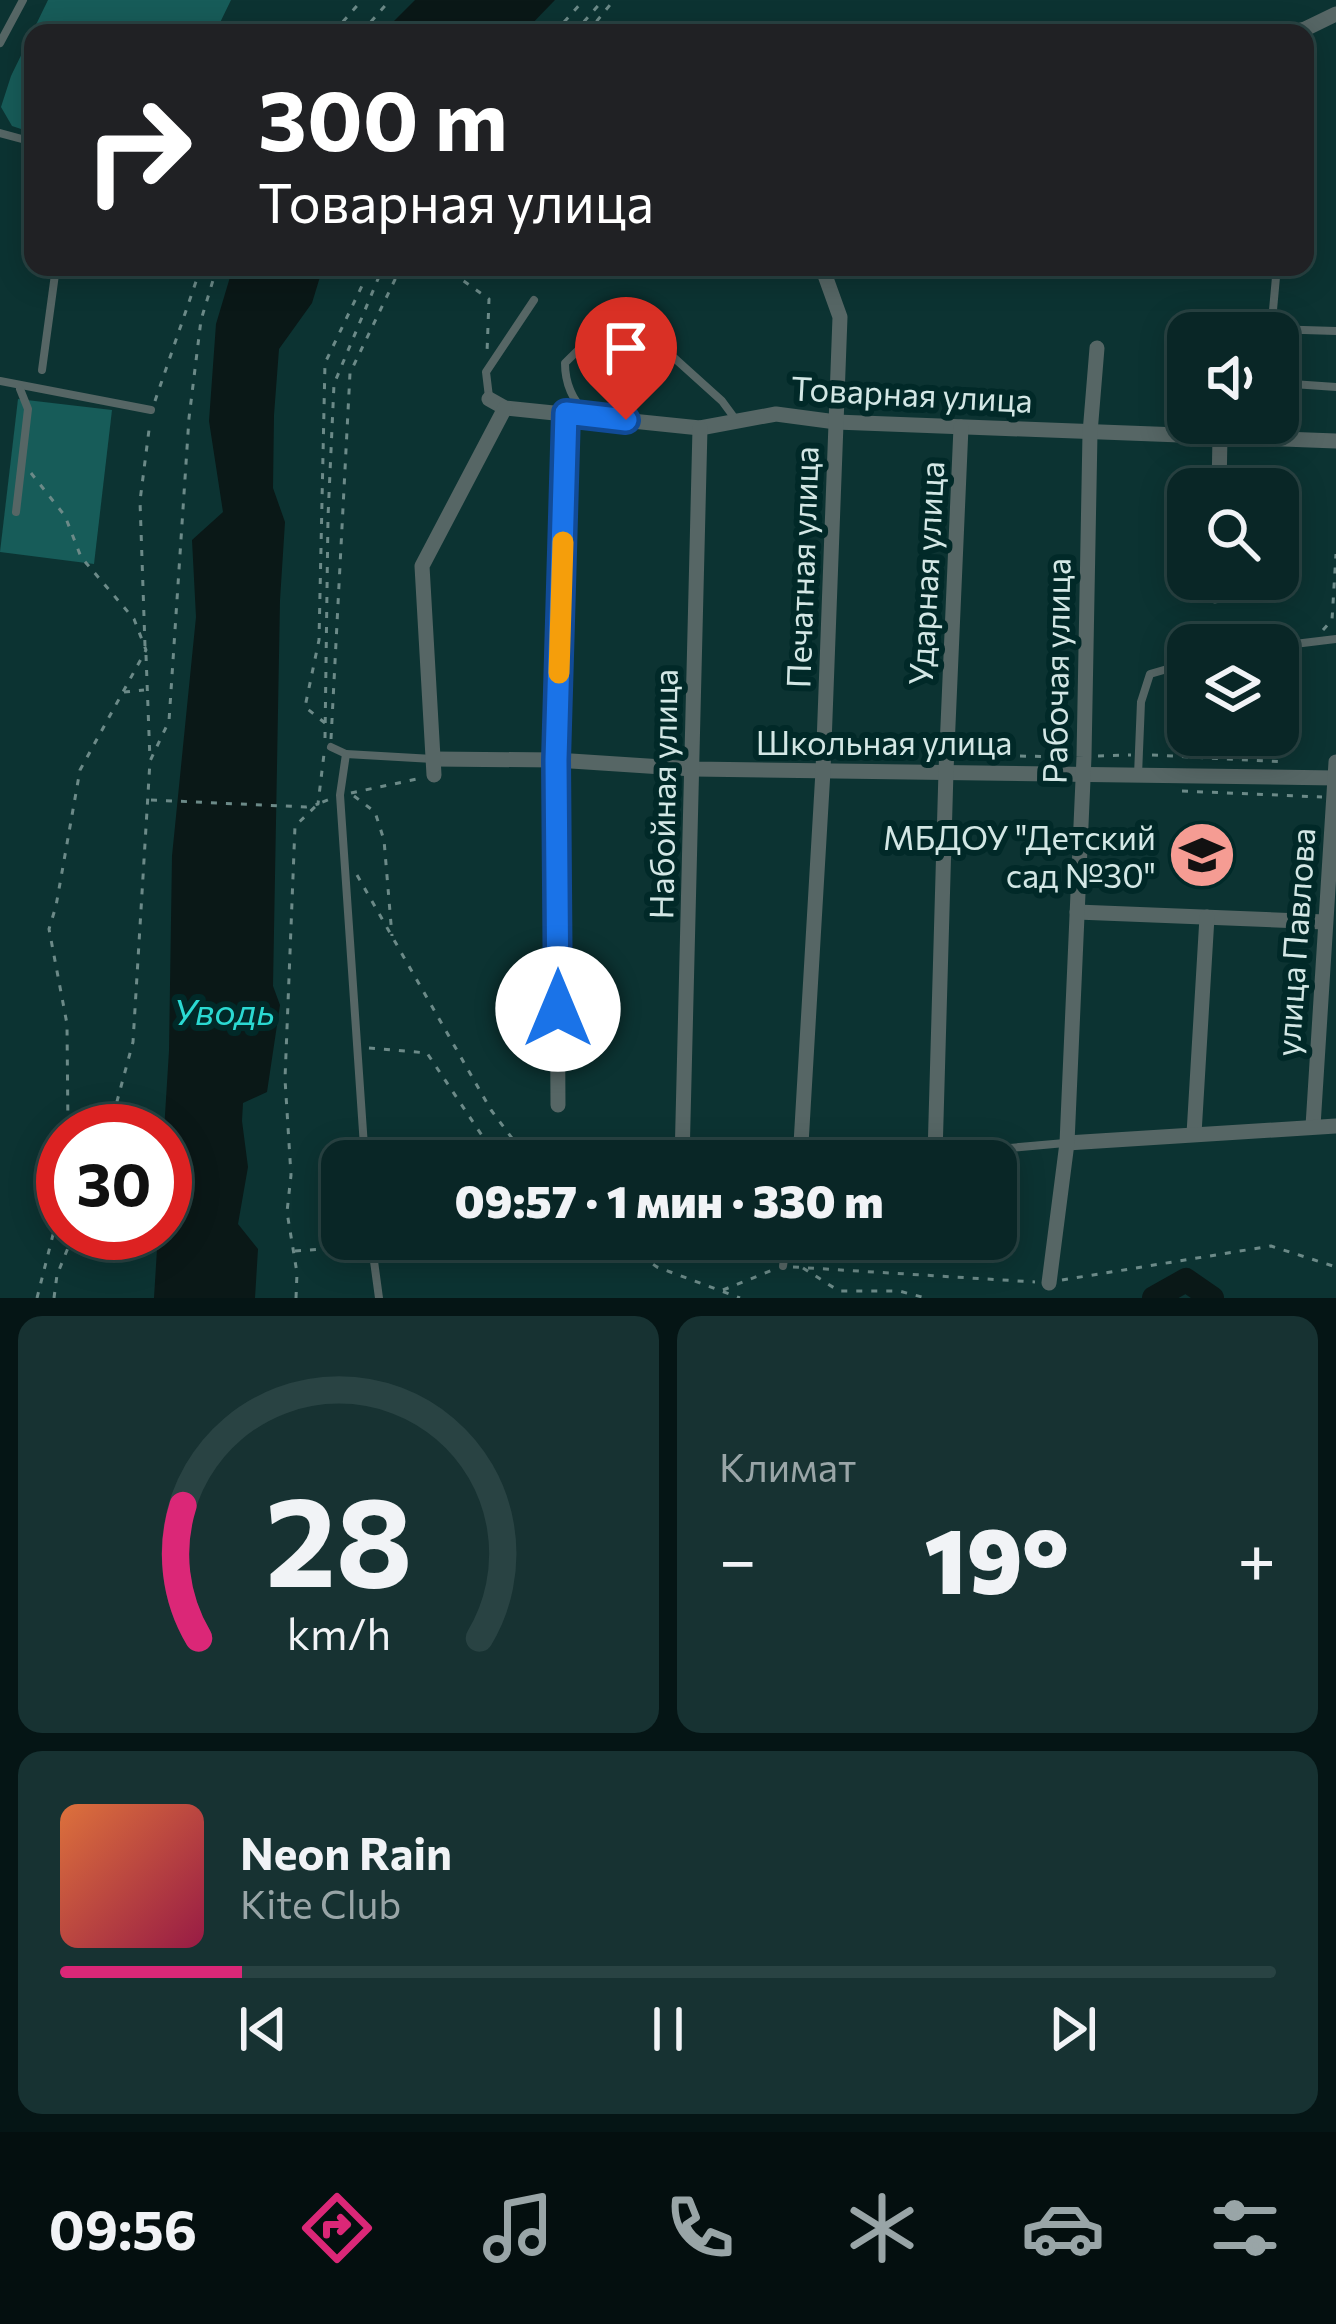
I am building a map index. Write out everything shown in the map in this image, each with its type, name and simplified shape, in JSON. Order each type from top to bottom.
[{"type":"street","name":"Печатная улица","points":[[801,1140],[823,771],[840,317],[824,276]]},
{"type":"street","name":"Рабочая улица","points":[[1049,1282],[1067,1143],[1083,773],[1090,433],[1097,348]]},
{"type":"street","name":"Товарная улица","points":[[489,399],[505,407],[700,428],[776,414],[836,422],[1167,435]]},
{"type":"street","points":[[434,774],[422,566],[505,407]]},
{"type":"street","points":[[559,1105],[556,760],[566,413]]},
{"type":"street","name":"Ударная улица","points":[[935,1140],[962,427]]},
{"type":"street","name":"Набойная улица","points":[[683,1140],[700,428]]},
{"type":"street","name":"Товарная улица","points":[[1299,436],[1336,441]]},
{"type":"street","name":"Школьная улица","points":[[434,774],[556,760],[693,769],[1336,778]]},
{"type":"street","name":"улица Павлова","points":[[1313,1126],[1336,761]]},
{"type":"street","points":[[1077,912],[1325,922]]},
{"type":"street","points":[[1194,1134],[1207,917]]},
{"type":"street","points":[[1067,1143],[1336,1126]]},
{"type":"lane","points":[[0,44],[23,0]]},
{"type":"lane","points":[[42,370],[55,276]]},
{"type":"lane","points":[[1273,312],[1276,277]]},
{"type":"lane","points":[[489,399],[486,373],[534,300]]},
{"type":"lane","points":[[589,416],[576,402],[565,363],[620,309],[722,400],[737,421]]},
{"type":"lane","points":[[1299,331],[1336,331]]},
{"type":"lane","points":[[0,381],[152,410]]},
{"type":"lane","points":[[1299,384],[1336,387]]},
{"type":"lane","points":[[16,512],[28,409],[19,387]]},
{"type":"lane","points":[[1299,644],[1336,639]]},
{"type":"lane","points":[[1138,775],[1142,702],[1150,674],[1167,669]]},
{"type":"lane","points":[[331,747],[434,774]]},
{"type":"lane","points":[[346,754],[344,851],[363,1140]]},
{"type":"lane","points":[[1017,1147],[1067,1143]]},
{"type":"lane","points":[[374,1260],[379,1298]]},
{"type":"lane","points":[[782,1266],[783,1260]]},
{"type":"path","points":[[341,24],[362,0]]},
{"type":"path","points":[[369,24],[390,0]]},
{"type":"path","points":[[562,24],[584,0]]},
{"type":"path","points":[[582,24],[603,0]]},
{"type":"path","points":[[594,24],[614,0]]},
{"type":"path","points":[[116,1104],[133,1042],[149,800],[140,501],[152,410],[198,276]]},
{"type":"path","points":[[150,761],[169,722],[189,418],[201,320],[214,276]]},
{"type":"path","points":[[325,723],[305,707],[319,640],[325,363],[367,276]]},
{"type":"path","points":[[296,1298],[287,1212],[291,1175],[285,1078],[295,826],[318,804],[325,723],[334,384],[379,276]]},
{"type":"path","points":[[331,747],[350,374],[397,276]]},
{"type":"path","points":[[457,276],[489,299],[486,373]]},
{"type":"path","points":[[22,462],[65,516],[81,557],[134,619],[146,650]]},
{"type":"path","points":[[1237,759],[1282,735],[1294,719],[1294,664],[1332,620],[1336,554]]},
{"type":"path","points":[[68,1104],[68,1024],[49,929],[80,770],[146,650]]},
{"type":"path","points":[[122,692],[147,689]]},
{"type":"path","points":[[149,800],[306,807],[434,774]]},
{"type":"path","points":[[345,794],[375,812],[384,840],[392,938]]},
{"type":"path","points":[[344,851],[490,1110],[513,1140]]},
{"type":"path","points":[[356,1047],[427,1053],[485,1140]]},
{"type":"path","points":[[765,1260],[782,1266],[1049,1282],[1271,1246],[1336,1268]]},
{"type":"path","points":[[293,1251],[321,1248]]},
{"type":"path","points":[[37,1298],[47,1260]]},
{"type":"path","points":[[54,1298],[63,1260]]},
{"type":"path","points":[[647,1260],[740,1298]]},
{"type":"path","points":[[722,1291],[782,1266]]},
{"type":"path","points":[[802,1267],[839,1291],[899,1291],[926,1298]]},
{"type":"shaded area","points":[[48,0],[231,0],[219,24],[36,24]]},
{"type":"shaded area","points":[[24,49],[24,130],[12,126],[1,107]]},
{"type":"shaded area","points":[[18,399],[112,410],[94,564],[0,552]]},
{"type":"water","points":[[415,0],[555,0],[532,24],[391,24]]},
{"type":"water","name":"Уводь","points":[[230,276],[320,276],[312,303],[279,349],[274,415],[273,488],[285,522],[273,986],[280,1005],[267,1092],[243,1103],[248,1167],[238,1224],[258,1249],[255,1298],[154,1298],[156,1260],[192,1260],[192,1104],[166,1104],[172,856],[196,617],[192,540],[223,512],[209,421],[216,324]]},
{"type":"waterway","points":[[1154,1298],[1186,1280],[1212,1298]]},
{"type":"slow traffic","points":[[559,673],[563,542]]},
{"type":"place","name":"МБДОУ \"Детский сад №30\"","points":[[1202,855]]},
{"type":"route","points":[[558,1009],[556,760],[566,413],[626,420]]}]
